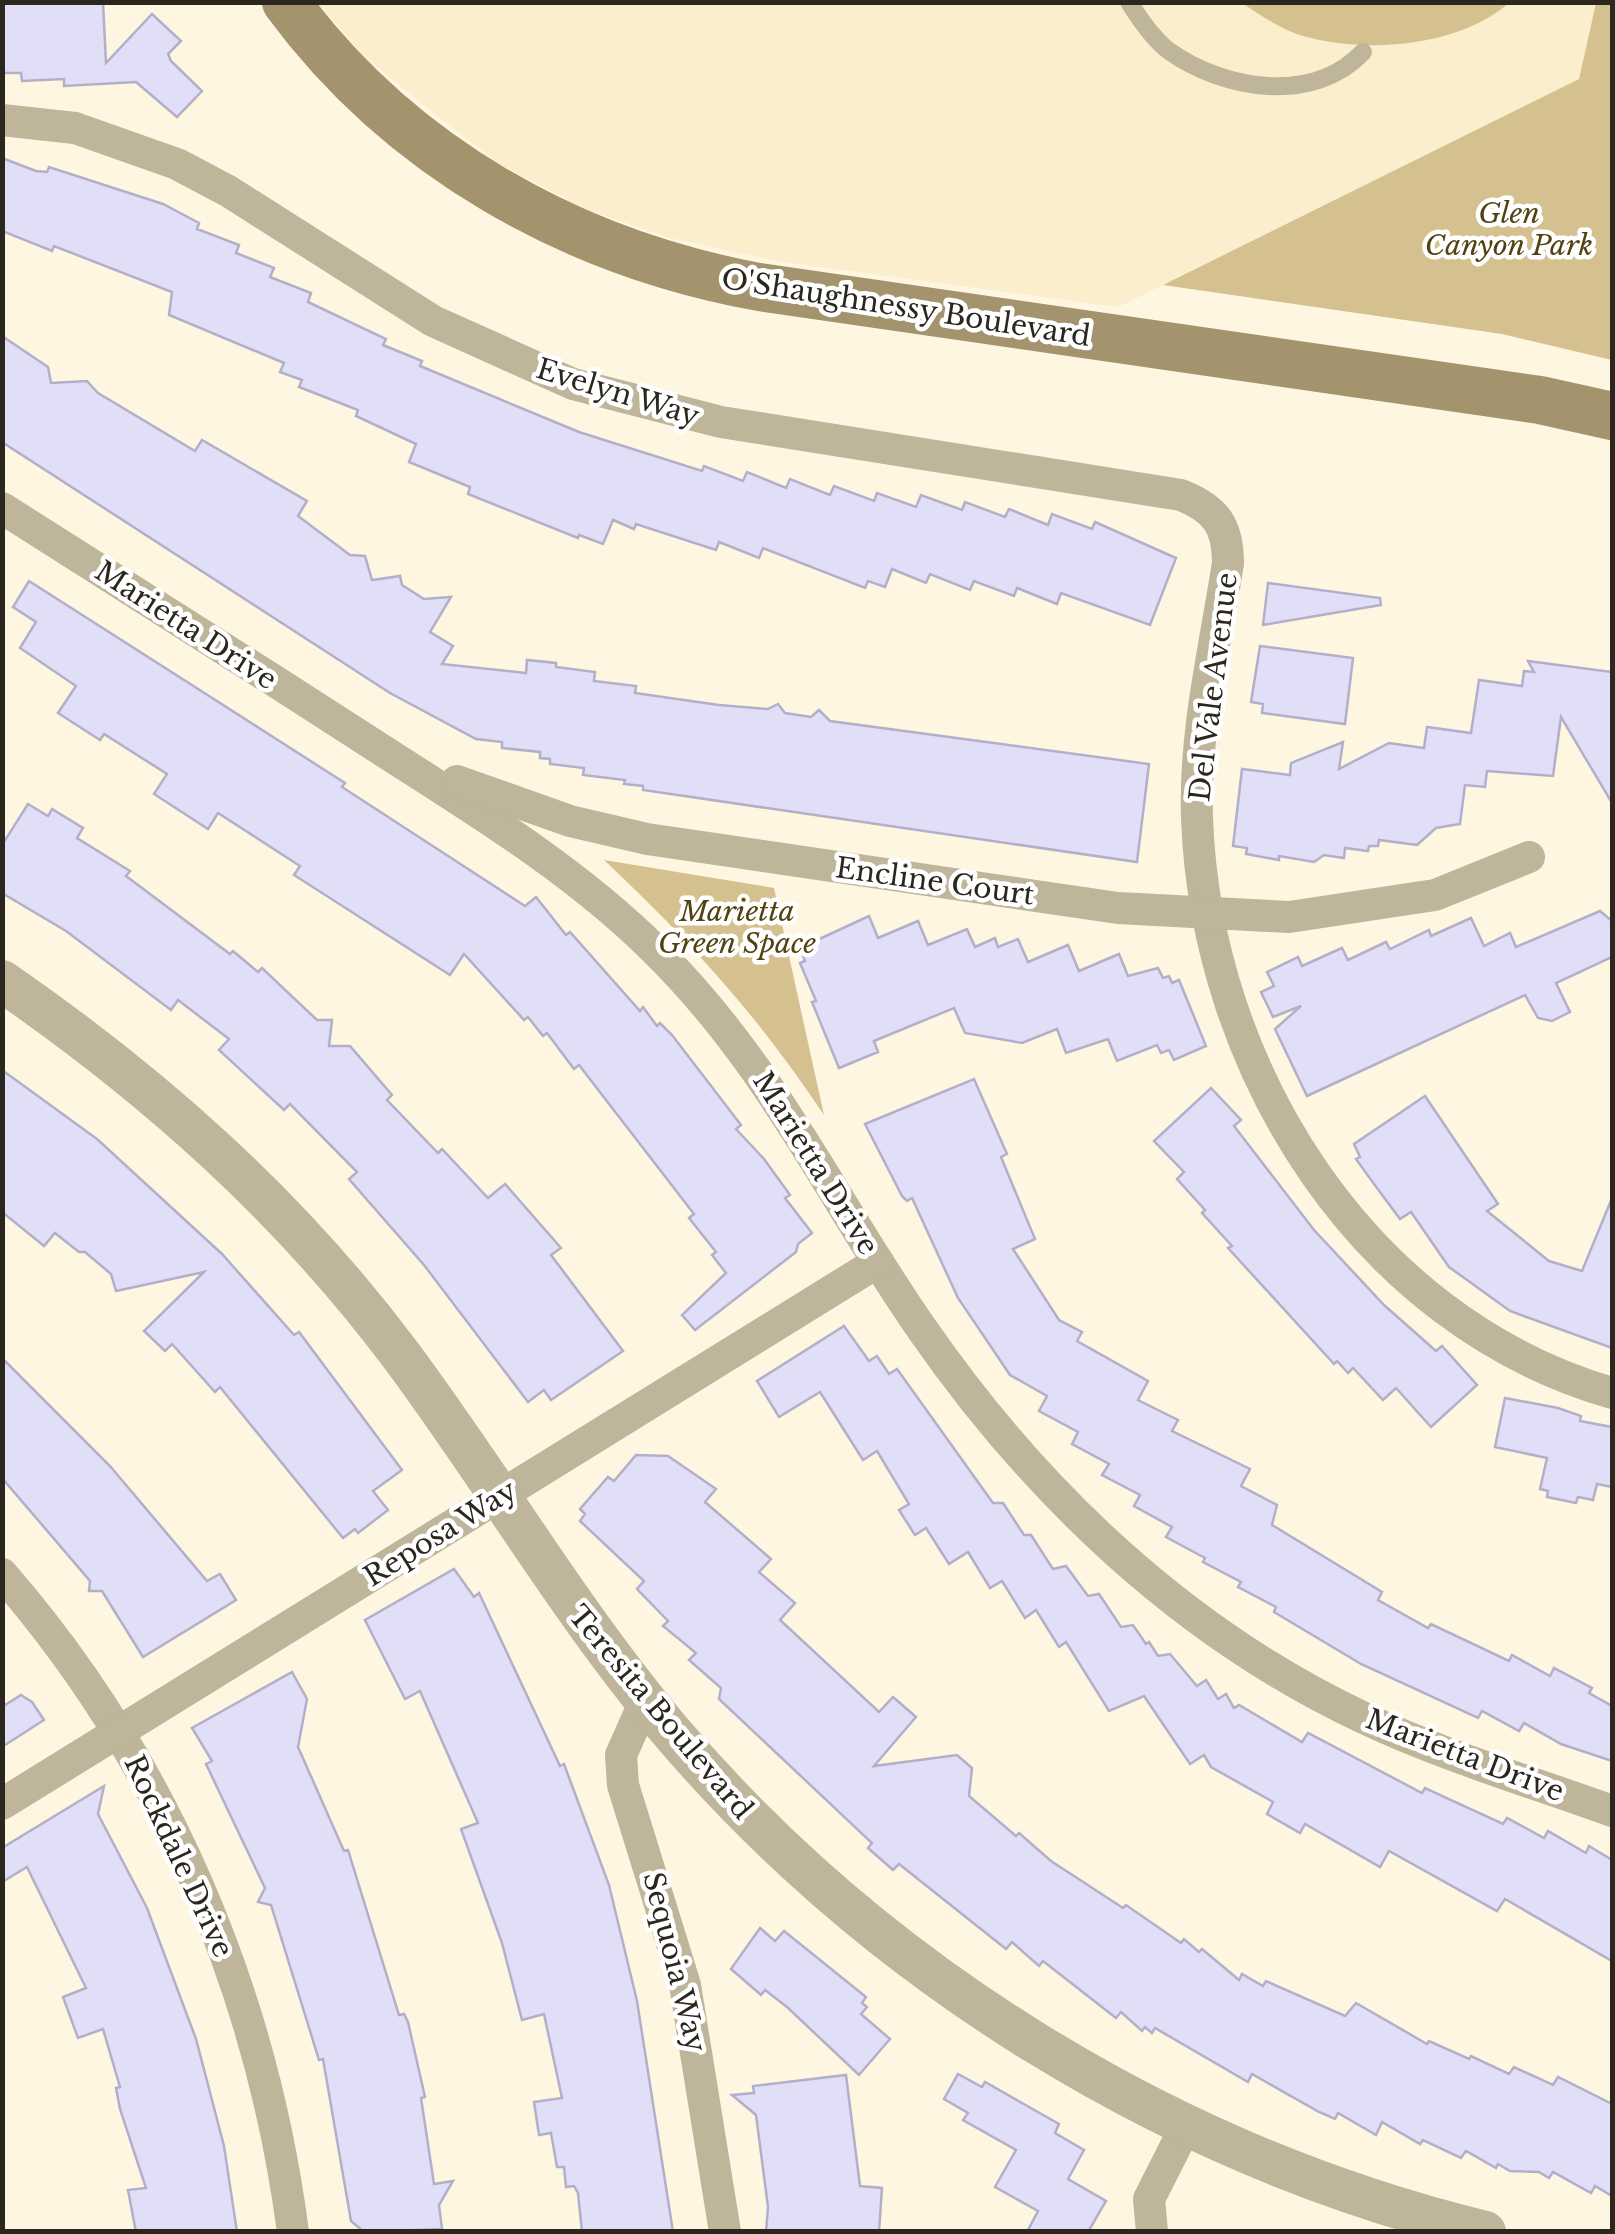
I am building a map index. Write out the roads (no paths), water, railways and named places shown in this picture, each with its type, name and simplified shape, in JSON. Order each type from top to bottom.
[{"type":"main road","name":"O'Shaughnessy Boulevard","points":[[286,2],[344,73],[450,162],[574,232],[664,266],[759,287],[1540,400],[1612,416]]},
{"type":"street","name":"Evelyn Way","points":[[2,120],[75,128],[177,164],[433,321],[573,384],[721,422],[1181,495],[1202,503],[1220,519]]},
{"type":"street","name":"Marietta Drive","points":[[2,508],[353,731],[544,858],[650,945],[735,1036],[775,1092],[878,1262],[954,1374],[1069,1508],[1164,1593],[1229,1640],[1361,1717],[1427,1746],[1612,1811]]},
{"type":"street","name":"Del Vale Avenue","points":[[1220,519],[1228,540],[1228,563],[1198,776],[1208,913],[1221,974],[1259,1083],[1329,1194],[1424,1293],[1479,1332],[1537,1365],[1612,1393]]},
{"type":"street","name":"Encline Court","points":[[353,731],[490,795],[647,839],[1118,908],[1289,917],[1390,905],[1471,884],[1529,857]]},
{"type":"street","name":"Teresita Boulevard","points":[[2,981],[146,1087],[280,1212],[397,1350],[559,1589],[645,1700],[730,1800],[791,1860],[991,2013],[1124,2094],[1186,2126],[1358,2196],[1485,2232]]},
{"type":"street","name":"Reposa Way","points":[[2,1804],[878,1262]]},
{"type":"street","name":"Rockdale Drive","points":[[2,1574],[71,1658],[120,1732],[196,1878],[233,1971],[272,2103],[293,2232]]},
{"type":"street","name":"Sequoia Way","points":[[645,1700],[622,1755],[623,1785],[686,1985],[725,2232]]},
{"type":"street","points":[[1152,2232],[1149,2199],[1186,2126]]},
{"type":"lane","points":[[1129,2],[1166,50],[1214,74],[1267,89],[1307,83],[1347,69],[1363,52]]},
{"type":"park label","name":"Glen Canyon Park","points":[[1509,229]]},
{"type":"park label","name":"Marietta Green Space","points":[[737,927]]}]
